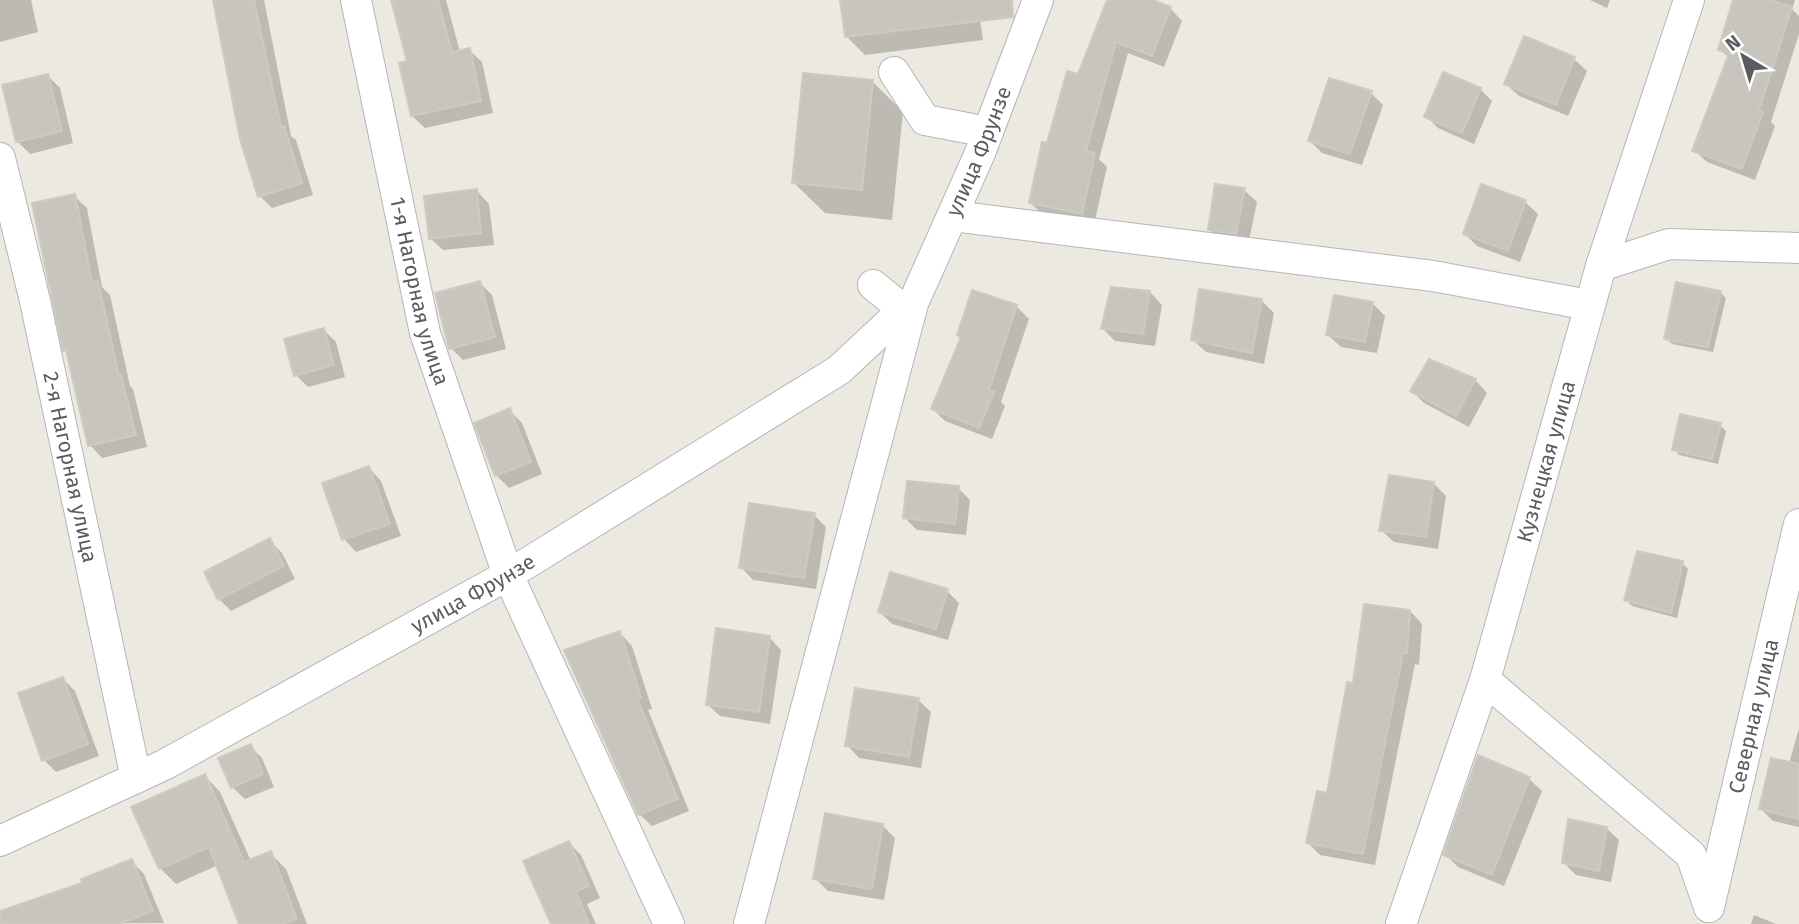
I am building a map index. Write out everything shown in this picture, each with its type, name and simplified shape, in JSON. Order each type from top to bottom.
[{"type":"street","name":"1-я Нагорная улица","points":[[356,0],[425,333],[508,575],[669,924]]},
{"type":"street","name":"улица Фрунзе","points":[[748,924],[909,304],[953,216],[1038,0]]},
{"type":"street","name":"Кузнецкая улица","points":[[1401,924],[1485,681],[1589,305],[1689,0]]},
{"type":"street","points":[[894,72],[925,120],[988,132]]},
{"type":"street","name":"2-я Нагорная улица","points":[[0,158],[35,301],[136,778]]},
{"type":"street","points":[[953,216],[1433,276],[1589,305]]},
{"type":"street","points":[[1601,266],[1670,244],[1799,247]]},
{"type":"street","points":[[873,285],[909,304]]},
{"type":"street","name":"улица Фрунзе","points":[[0,841],[176,758],[508,575],[839,370],[909,304]]},
{"type":"street","name":"Северная улица","points":[[1712,916],[1799,524]]},
{"type":"street","name":"Северная улица","points":[[1485,681],[1691,855],[1712,916]]},
{"type":"building","points":[[213,0],[254,0],[281,127],[284,126],[302,183],[258,197],[240,139]]},
{"type":"building","points":[[391,0],[438,0],[452,52],[470,48],[481,101],[411,116],[399,63],[407,61]]},
{"type":"building","points":[[840,0],[1012,0],[1013,17],[845,37]]},
{"type":"building","points":[[1107,0],[1153,0],[1171,7],[1152,56],[1116,42],[1086,151],[1095,153],[1082,214],[1029,203],[1042,142],[1047,143],[1067,71],[1078,74]]},
{"type":"building","points":[[1733,0],[1770,0],[1792,7],[1759,110],[1763,112],[1742,169],[1692,151],[1729,53],[1718,50]]},
{"type":"building","points":[[1524,36],[1575,57],[1556,105],[1504,84]]},
{"type":"building","points":[[1443,72],[1481,88],[1462,133],[1424,117]]},
{"type":"building","points":[[803,73],[873,80],[862,190],[792,183]]},
{"type":"building","points":[[48,74],[62,131],[16,142],[2,85]]},
{"type":"building","points":[[1329,78],[1372,91],[1350,154],[1308,141]]},
{"type":"building","points":[[1215,184],[1245,188],[1236,234],[1208,230]]},
{"type":"building","points":[[1481,184],[1526,200],[1508,251],[1463,234]]},
{"type":"building","points":[[477,189],[481,233],[429,239],[424,196]]},
{"type":"building","points":[[75,194],[92,282],[98,281],[119,376],[121,375],[136,435],[88,446],[66,350],[63,351],[32,203]]},
{"type":"building","points":[[480,281],[495,337],[449,349],[435,293]]},
{"type":"building","points":[[1676,282],[1721,291],[1708,347],[1664,339]]},
{"type":"building","points":[[1111,287],[1150,291],[1143,334],[1101,329]]},
{"type":"building","points":[[1199,289],[1262,299],[1252,353],[1191,340]]},
{"type":"building","points":[[972,290],[1017,305],[989,390],[994,392],[979,428],[931,409],[961,337],[957,335]]},
{"type":"building","points":[[1334,295],[1373,302],[1365,342],[1326,335]]},
{"type":"building","points":[[324,328],[334,365],[294,376],[284,339]]},
{"type":"building","points":[[1429,359],[1476,379],[1456,416],[1410,391]]},
{"type":"building","points":[[510,408],[531,462],[495,476],[474,423]]},
{"type":"building","points":[[1680,414],[1721,423],[1712,459],[1672,450]]},
{"type":"building","points":[[369,466],[390,524],[342,540],[322,483]]},
{"type":"building","points":[[1389,475],[1434,482],[1426,537],[1379,531]]},
{"type":"building","points":[[907,481],[959,486],[955,524],[903,518]]},
{"type":"building","points":[[749,503],[815,513],[804,578],[739,568]]},
{"type":"building","points":[[270,538],[284,566],[218,600],[204,572]]},
{"type":"building","points":[[1637,551],[1683,561],[1671,613],[1624,600]]},
{"type":"building","points":[[890,572],[948,589],[936,629],[878,612]]},
{"type":"building","points":[[1364,604],[1410,610],[1407,653],[1403,653],[1363,854],[1306,843],[1317,791],[1327,793],[1347,682],[1353,683]]},
{"type":"building","points":[[716,628],[770,636],[759,712],[706,705]]},
{"type":"building","points":[[620,631],[641,697],[637,698],[678,799],[638,815],[564,650]]},
{"type":"building","points":[[63,677],[88,744],[42,761],[18,693]]},
{"type":"building","points":[[855,688],[919,698],[909,757],[845,746]]},
{"type":"building","points":[[251,744],[263,774],[231,788],[218,758]]},
{"type":"building","points":[[1478,755],[1530,777],[1492,875],[1443,855]]},
{"type":"building","points":[[1771,758],[1799,764],[1799,819],[1759,809]]},
{"type":"building","points":[[205,774],[244,862],[271,851],[297,919],[283,924],[239,924],[209,847],[159,869],[131,807]]},
{"type":"building","points":[[825,813],[883,824],[872,889],[813,879]]},
{"type":"building","points":[[1568,819],[1607,827],[1599,871],[1562,863]]},
{"type":"building","points":[[569,841],[589,886],[576,891],[589,924],[551,924],[523,861]]},
{"type":"building","points":[[132,859],[153,911],[119,924],[0,924],[0,911],[82,883],[81,879]]}]
